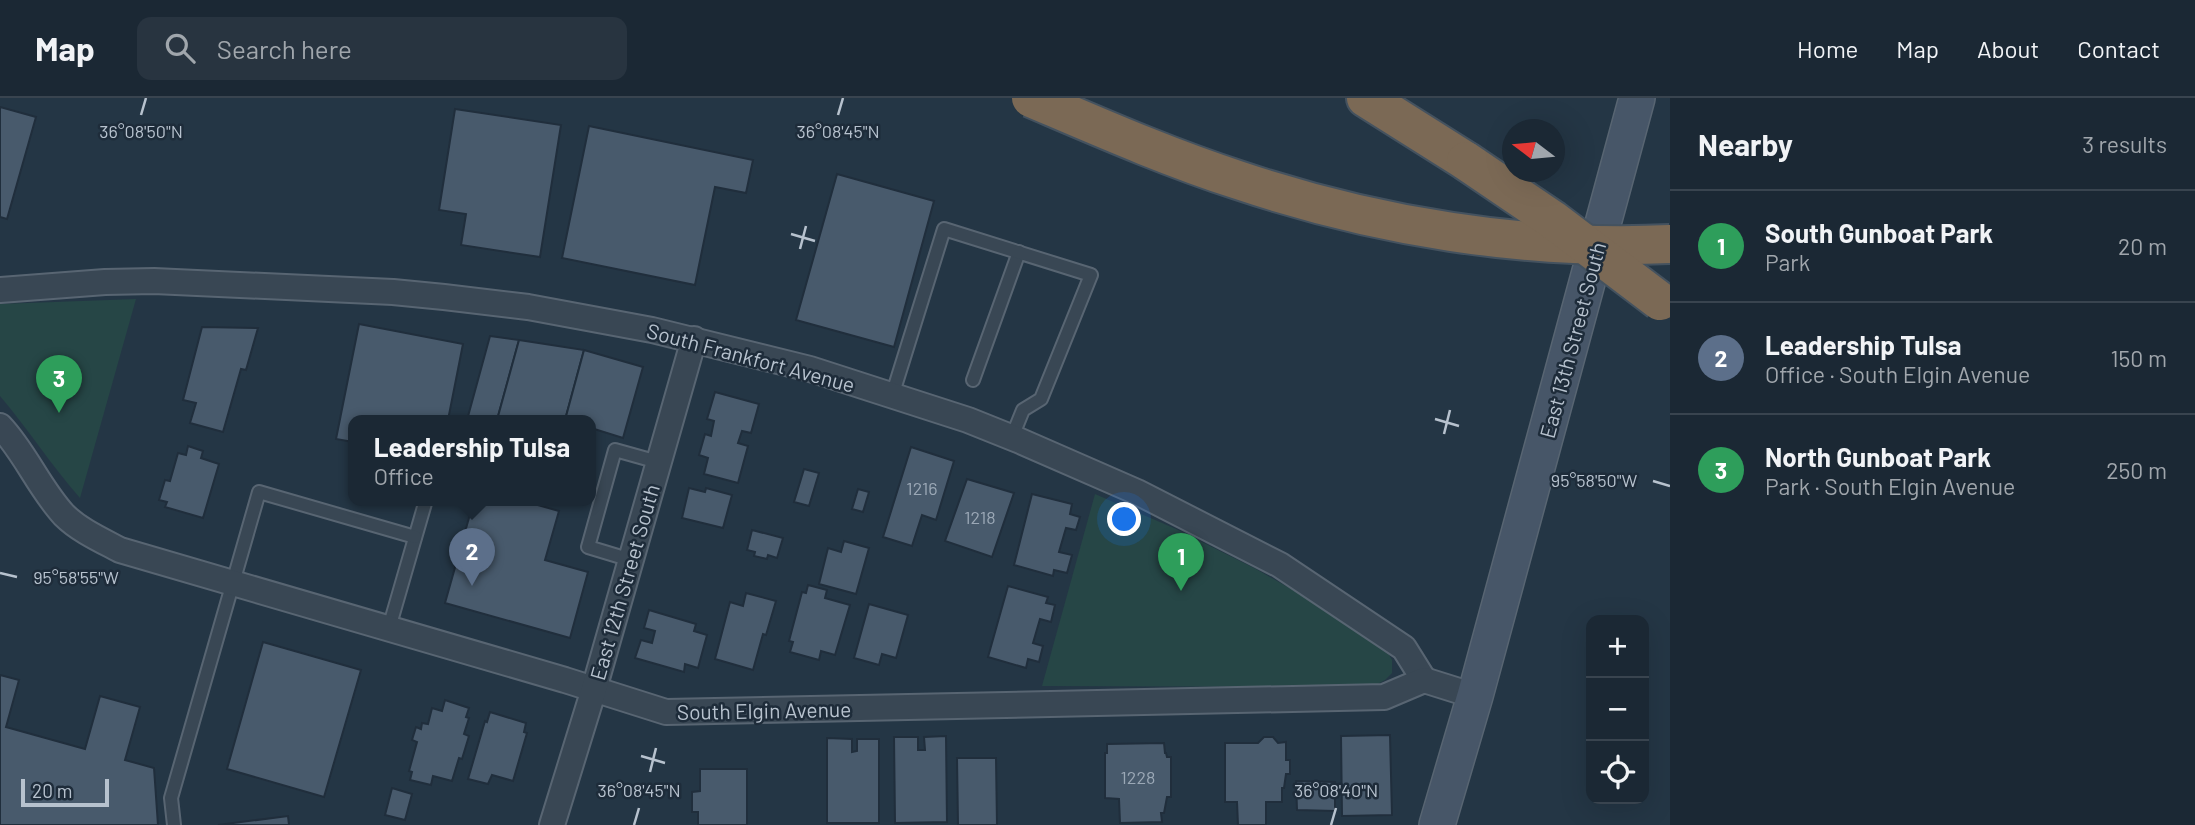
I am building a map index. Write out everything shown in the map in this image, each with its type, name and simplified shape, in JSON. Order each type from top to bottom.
[{"type":"highway","points":[[1031,98],[1166,155],[1238,181],[1308,202],[1369,216],[1447,231],[1515,239],[1595,244],[1670,244]]},
{"type":"highway","points":[[1366,98],[1553,220],[1665,305]]},
{"type":"street","name":"East 13th Street South","points":[[1437,825],[1475,696],[1637,98]]},
{"type":"street","name":"South Frankfort Avenue","points":[[0,290],[154,281],[393,292],[528,307],[694,339],[810,369],[968,420],[1138,492],[1280,565],[1405,648],[1424,680]]},
{"type":"street","name":"East 12th Street South","points":[[552,825],[594,689],[694,339]]},
{"type":"street","name":"South Elgin Avenue","points":[[0,426],[12,439],[65,516],[120,550],[666,712],[1384,697],[1424,680]]},
{"type":"street","points":[[1424,680],[1475,696]]},
{"type":"lane","points":[[892,396],[944,229],[1091,275],[1041,399],[1023,410],[1012,437]]},
{"type":"lane","points":[[973,380],[1019,252]]},
{"type":"lane","points":[[631,559],[588,547],[615,450],[659,462]]},
{"type":"lane","points":[[174,825],[171,799],[259,492],[415,537]]},
{"type":"lane","points":[[389,628],[424,506]]},
{"type":"green space","points":[[136,299],[80,498],[0,396],[0,304]]},
{"type":"green space","points":[[1095,494],[1176,529],[1256,569],[1333,613],[1387,651],[1392,660],[1392,673],[1372,687],[1042,686]]},
{"type":"building","points":[[0,107],[36,117],[7,219],[0,217]]},
{"type":"building","points":[[455,109],[561,125],[540,257],[461,245],[466,214],[439,210]]},
{"type":"building","points":[[589,126],[753,160],[746,193],[715,187],[695,285],[562,258]]},
{"type":"building","points":[[837,174],[934,201],[894,347],[796,320]]},
{"type":"building","points":[[359,324],[463,344],[449,415],[348,415],[348,441],[336,439]]},
{"type":"building","points":[[202,327],[258,328],[246,370],[241,369],[223,432],[190,423],[196,403],[183,400]]},
{"type":"building","points":[[490,336],[519,340],[498,415],[468,415]]},
{"type":"building","points":[[519,340],[584,350],[566,415],[498,415]]},
{"type":"building","points":[[584,350],[643,367],[623,438],[596,430],[596,415],[566,415]]},
{"type":"building","points":[[715,392],[759,404],[751,433],[742,431],[738,443],[748,446],[738,483],[704,474],[708,458],[699,455],[705,434],[711,436],[714,421],[707,419]]},
{"type":"building","points":[[188,446],[203,451],[201,458],[219,464],[203,518],[165,507],[167,502],[159,500],[165,480],[170,481],[178,453],[186,455]]},
{"type":"building","points":[[911,447],[954,461],[936,520],[922,515],[912,546],[883,537]]},
{"type":"building","points":[[804,469],[819,473],[809,506],[794,502]]},
{"type":"building","points":[[967,479],[1014,493],[992,557],[945,541]]},
{"type":"building","points":[[689,488],[705,492],[706,488],[732,495],[723,528],[682,518]]},
{"type":"building","points":[[858,489],[869,492],[863,512],[852,509]]},
{"type":"building","points":[[1032,494],[1072,504],[1070,514],[1080,517],[1076,530],[1066,528],[1059,552],[1072,555],[1067,573],[1054,570],[1053,576],[1014,565]]},
{"type":"building","points":[[472,506],[541,506],[559,511],[545,560],[588,572],[570,638],[445,603]]},
{"type":"building","points":[[752,530],[783,538],[777,558],[768,555],[767,559],[754,556],[755,552],[747,550]]},
{"type":"building","points":[[844,541],[869,548],[856,594],[819,584],[828,548],[841,552]]},
{"type":"building","points":[[808,585],[827,590],[825,598],[850,605],[835,655],[821,651],[819,660],[790,652],[793,642],[789,641],[802,592],[806,593]]},
{"type":"building","points":[[1008,586],[1048,597],[1046,603],[1055,605],[1051,622],[1040,619],[1033,643],[1043,646],[1039,662],[1028,659],[1026,668],[988,657]]},
{"type":"building","points":[[746,593],[776,601],[753,670],[715,659],[730,602],[743,606]]},
{"type":"building","points":[[869,604],[908,615],[896,658],[882,654],[879,665],[854,658]]},
{"type":"building","points":[[649,610],[696,624],[694,631],[707,635],[698,668],[685,664],[684,672],[635,658],[641,640],[652,643],[655,631],[644,628]]},
{"type":"building","points":[[263,642],[361,670],[324,797],[227,769]]},
{"type":"building","points":[[0,675],[19,680],[6,727],[85,749],[100,696],[140,707],[125,760],[154,768],[158,825],[0,825]]},
{"type":"building","points":[[445,700],[469,708],[464,734],[469,736],[462,759],[459,758],[452,781],[433,776],[431,785],[410,780],[412,772],[409,771],[417,742],[412,740],[416,727],[421,729],[422,723],[428,724],[432,708],[442,711]]},
{"type":"building","points":[[490,712],[526,723],[524,732],[527,733],[513,781],[492,775],[488,784],[468,779]]},
{"type":"building","points":[[1390,735],[1392,815],[1342,816],[1341,736]]},
{"type":"building","points":[[946,736],[947,822],[895,823],[894,737],[918,737],[918,750],[925,750],[924,737]]},
{"type":"building","points":[[1264,737],[1273,737],[1278,743],[1286,742],[1286,760],[1290,760],[1290,774],[1286,774],[1282,788],[1282,802],[1266,802],[1266,825],[1238,825],[1237,802],[1225,802],[1225,743],[1258,743]]},
{"type":"building","points":[[827,738],[852,739],[852,752],[857,751],[857,739],[879,739],[879,823],[827,823]]},
{"type":"building","points":[[1164,743],[1167,757],[1171,757],[1171,797],[1167,797],[1164,813],[1161,813],[1162,822],[1120,823],[1119,799],[1105,798],[1107,744]]},
{"type":"building","points":[[957,758],[996,758],[997,825],[958,825]]},
{"type":"building","points":[[700,769],[747,769],[747,825],[698,825],[698,812],[692,812],[692,792],[700,791]]},
{"type":"building","points":[[1296,781],[1335,782],[1335,811],[1297,810]]},
{"type":"building","points":[[392,788],[412,794],[405,820],[385,815]]},
{"type":"building","points":[[288,816],[289,825],[218,825]]},
{"type":"place","name":"North Gunboat Park","points":[[59,413]]},
{"type":"place","name":"Leadership Tulsa","points":[[472,586]]},
{"type":"place","name":"South Gunboat Park","points":[[1181,591]]}]
